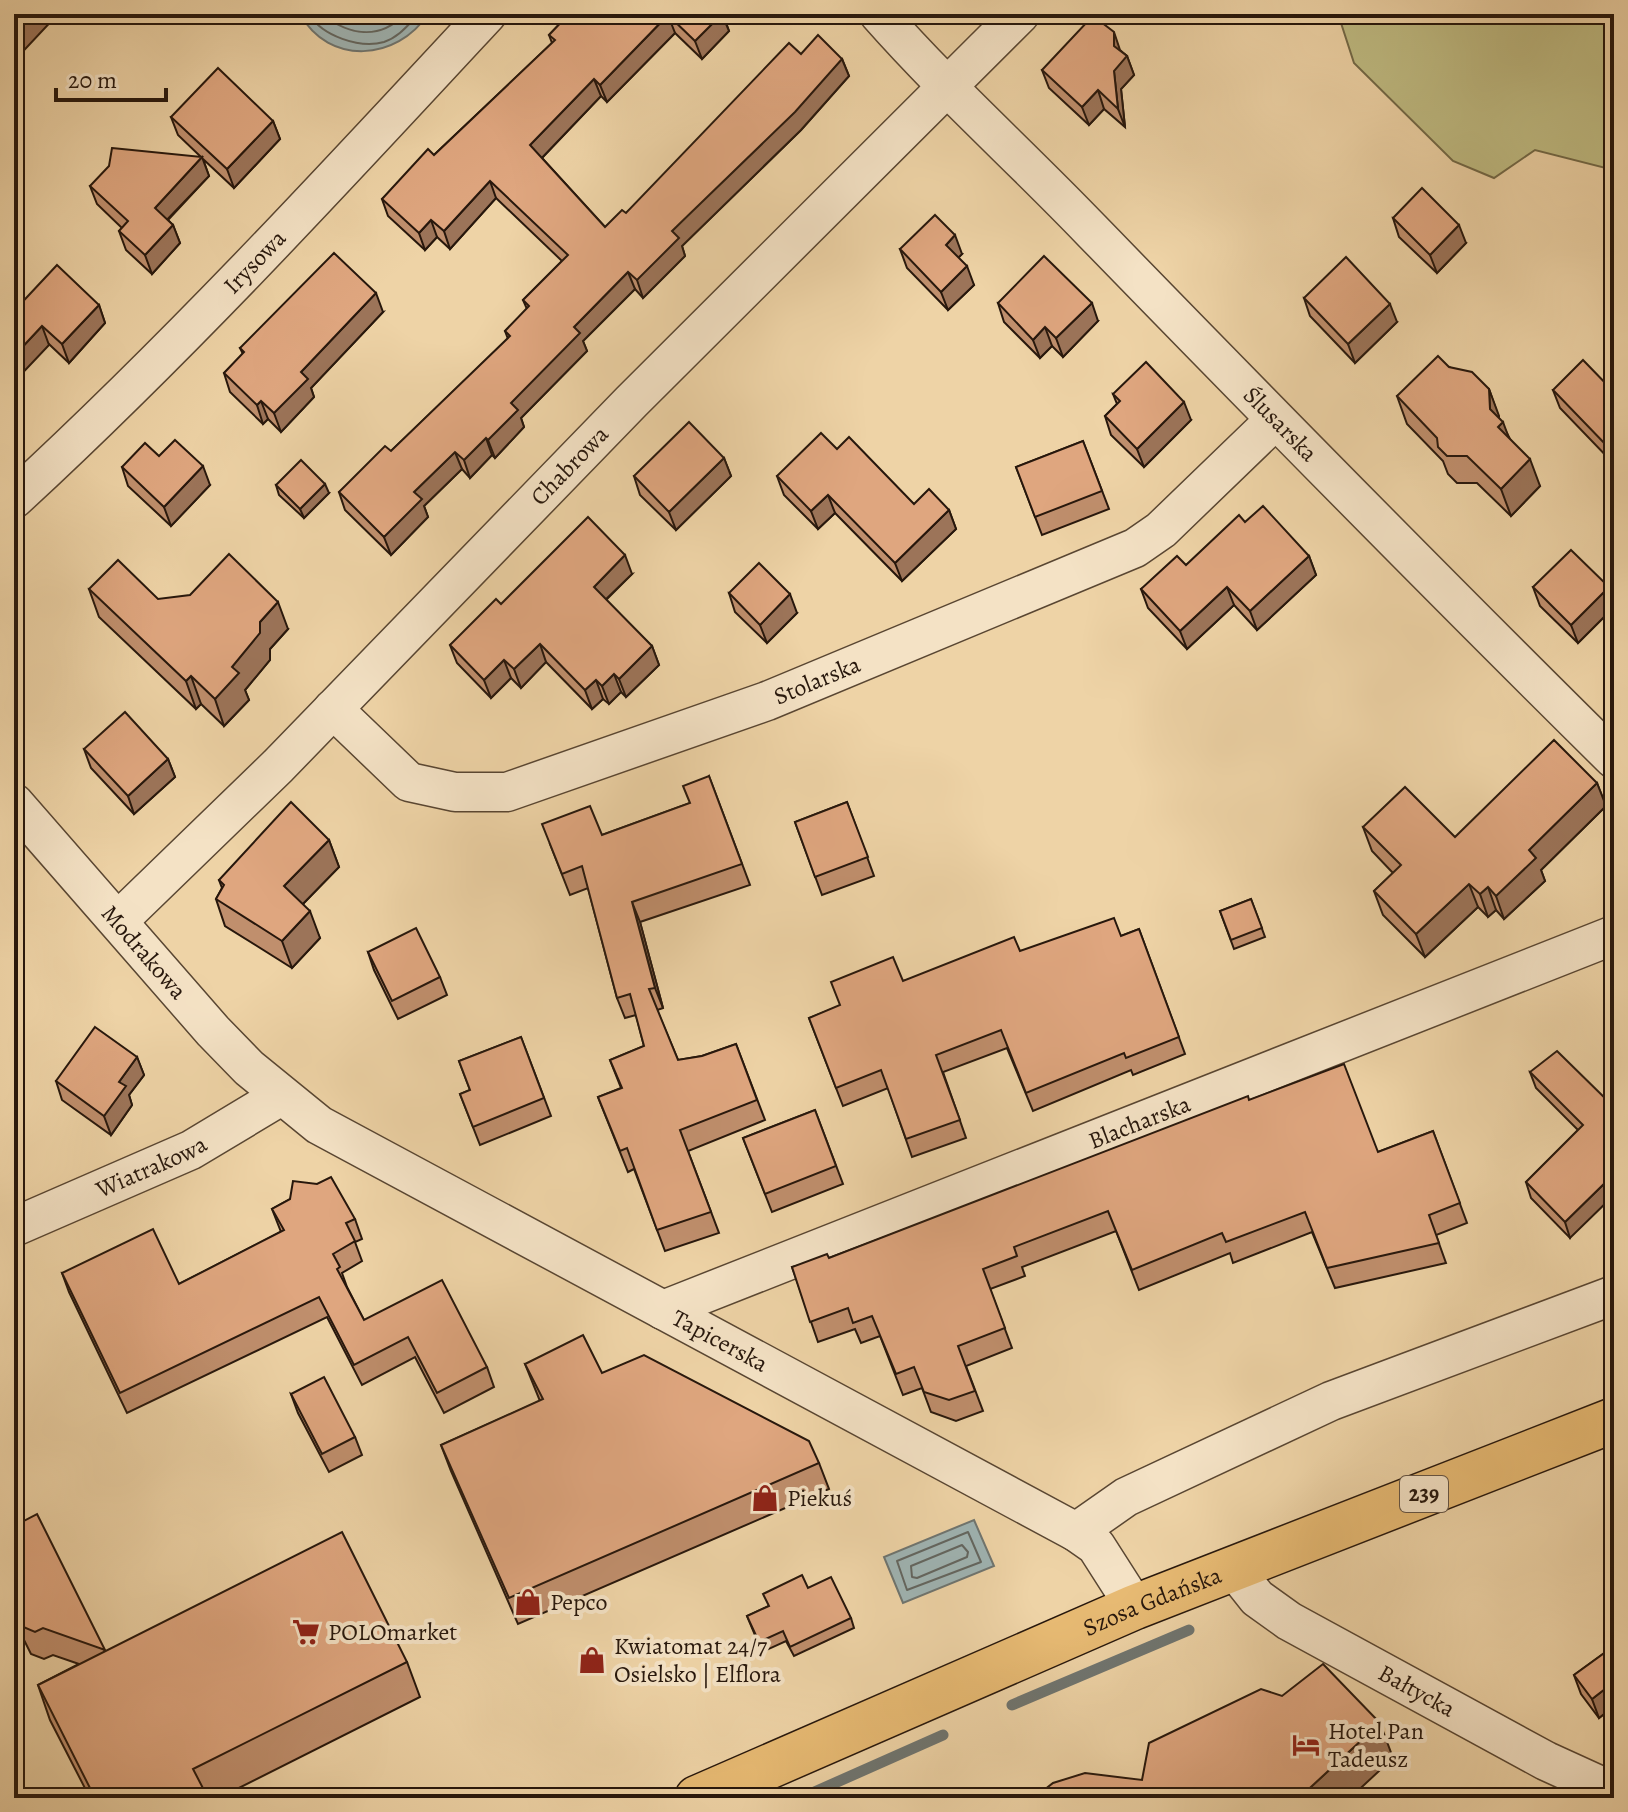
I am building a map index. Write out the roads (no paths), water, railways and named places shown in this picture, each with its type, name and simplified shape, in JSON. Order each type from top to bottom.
[{"type":"main road","name":"Szosa Gdańska","points":[[697,1798],[1135,1607],[1614,1420]]},
{"type":"street","name":"Irysowa","points":[[14,499],[92,427],[287,230],[487,14]]},
{"type":"street","name":"Ślusarska","points":[[879,14],[947,89],[1083,222],[1275,420],[1614,759]]},
{"type":"street","name":"Chabrowa","points":[[119,920],[333,709],[631,402],[1020,14]]},
{"type":"street","name":"Stolarska","points":[[333,709],[409,782],[455,792],[507,792],[553,778],[767,701],[1135,548],[1161,530],[1275,420]]},
{"type":"street","name":"Modrakowa","points":[[14,803],[213,1031],[281,1096]]},
{"type":"street","name":"Blacharska","points":[[663,1310],[1614,935]]},
{"type":"street","name":"Wiatrakowa","points":[[14,1227],[191,1150],[281,1096]]},
{"type":"street","name":"Tapicerska","points":[[281,1096],[319,1125],[1076,1532],[1096,1546],[1135,1607]]},
{"type":"street","points":[[1076,1532],[1126,1497],[1331,1401],[1614,1295]]},
{"type":"street","name":"Bałtycka","points":[[1234,1569],[1257,1598],[1289,1621],[1533,1755],[1614,1792]]},
{"type":"water","points":[[300,14],[428,14],[415,30],[399,41],[363,51],[328,43],[313,31]]},
{"type":"water","points":[[974,1520],[994,1566],[903,1603],[884,1557]]},
{"type":"waterway","points":[[1012,1705],[1189,1630]]},
{"type":"waterway","points":[[801,1798],[943,1735]]},
{"type":"place","name":"Piekuś","points":[[765,1498]]},
{"type":"place","name":"Pepco","points":[[528,1602]]},
{"type":"place","name":"POLOmarket","points":[[306,1632]]},
{"type":"place","name":"Kwiatomat 24/7 Osielsko | Elflora","points":[[592,1660]]},
{"type":"place","name":"Hotel Pan Tadeusz","points":[[1306,1745]]}]
